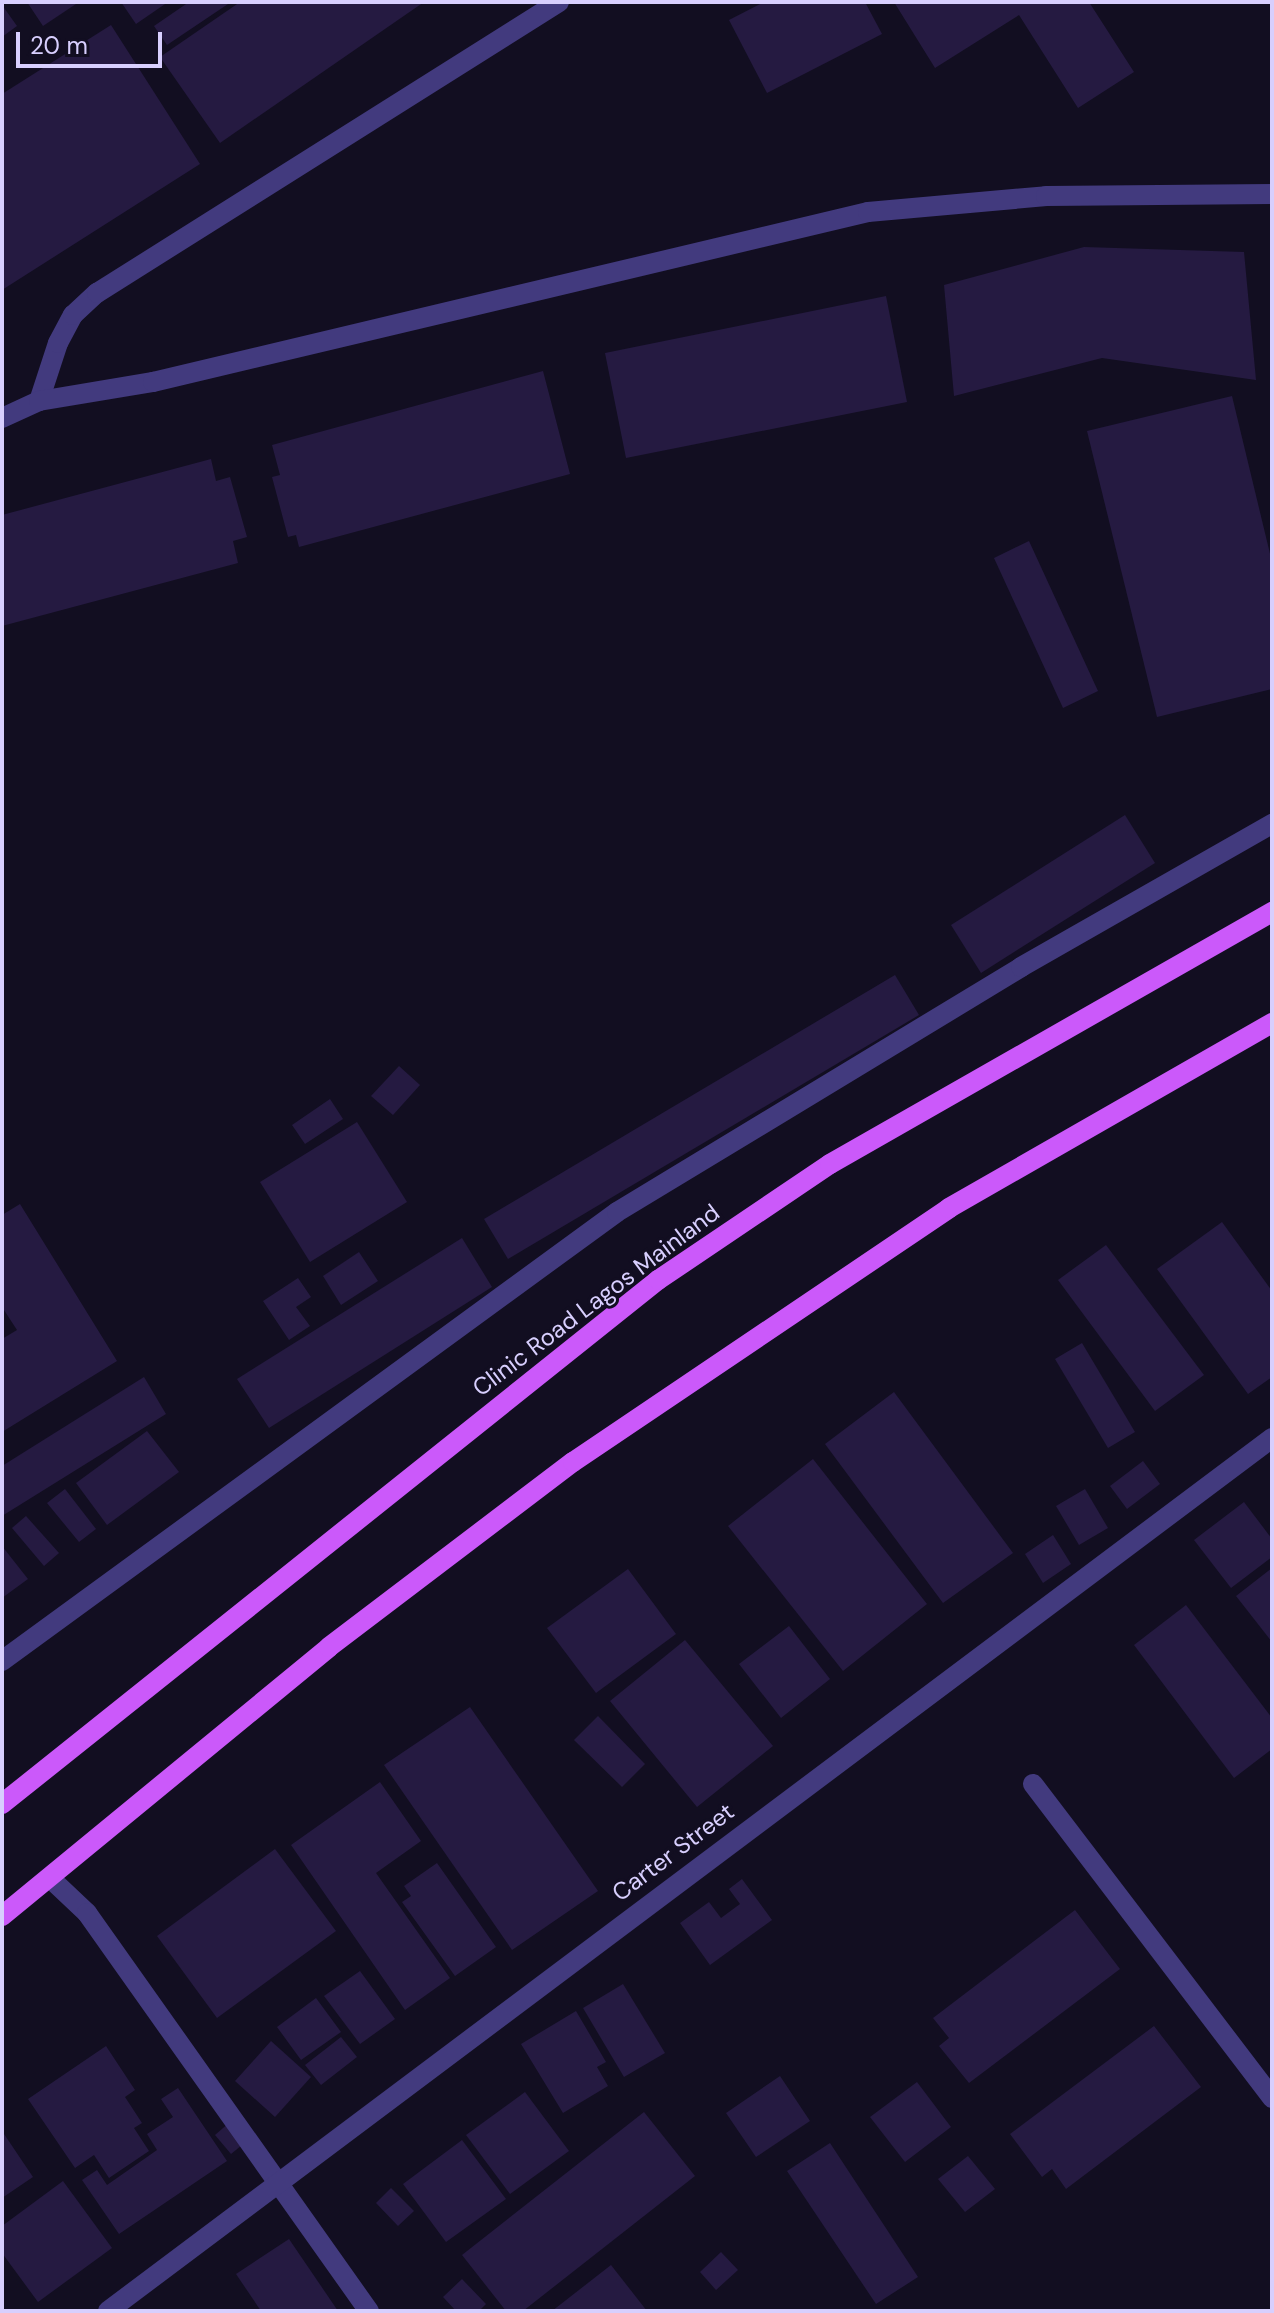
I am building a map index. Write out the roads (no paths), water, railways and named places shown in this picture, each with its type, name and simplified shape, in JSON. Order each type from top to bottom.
[{"type":"main road","name":"Clinic Road Lagos Mainland","points":[[2,1804],[658,1280],[830,1164],[1272,912]]},
{"type":"main road","points":[[2,1916],[329,1647],[573,1462],[720,1359],[949,1208],[1272,1023]]},
{"type":"street","points":[[39,401],[58,343],[73,315],[97,293],[559,2]]},
{"type":"street","points":[[2,418],[39,401],[153,382],[868,212],[1046,196],[1272,194]]},
{"type":"street","points":[[2,1661],[617,1212],[1021,967],[1272,824]]},
{"type":"street","name":"Carter Street","points":[[108,2311],[1272,1438]]},
{"type":"street","points":[[1033,1784],[1272,2098]]},
{"type":"street","points":[[50,1878],[87,1913],[369,2311]]}]
